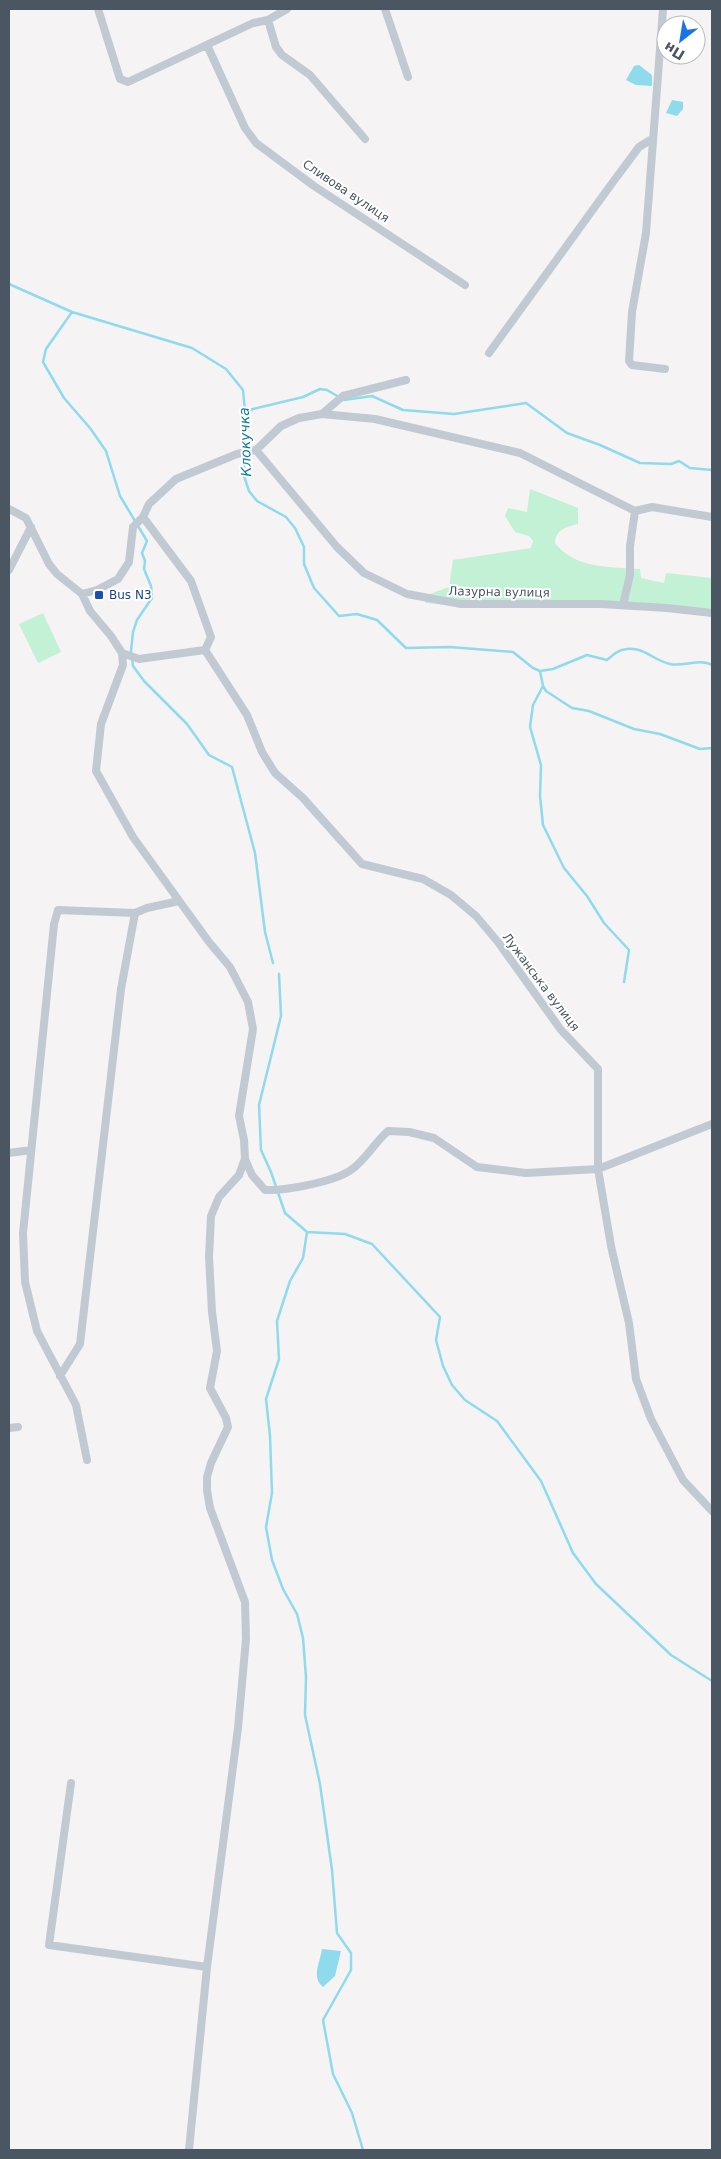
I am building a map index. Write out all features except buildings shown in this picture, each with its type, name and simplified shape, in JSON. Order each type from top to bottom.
[{"type":"street","points":[[98,9],[120,79],[128,82],[253,23],[268,20],[287,9]]},
{"type":"street","points":[[385,9],[408,78]]},
{"type":"street","points":[[663,9],[646,233],[632,312],[629,361],[632,365],[666,369]]},
{"type":"street","points":[[268,20],[276,46],[282,55],[310,76],[365,138]]},
{"type":"street","name":"Сливова вулиця","points":[[207,45],[245,128],[256,142],[314,186],[465,285]]},
{"type":"street","points":[[489,353],[610,186],[639,148],[652,139]]},
{"type":"street","points":[[322,414],[340,398],[406,380]]},
{"type":"street","points":[[82,594],[97,590],[118,579],[129,562],[133,527],[149,504],[176,479],[237,454],[252,451],[281,426],[299,418],[322,414],[375,419],[520,453],[635,511]]},
{"type":"street","name":"Лазурна вулиця","points":[[252,451],[336,547],[364,573],[402,592],[461,604],[623,605],[712,613]]},
{"type":"street","points":[[635,511],[641,508],[658,508],[712,517]]},
{"type":"street","points":[[9,509],[26,518],[49,564],[57,574],[82,594],[90,611],[126,655],[139,659],[205,650],[211,637],[191,581],[141,518]]},
{"type":"street","points":[[623,605],[630,576],[630,546],[635,511]]},
{"type":"street","points":[[9,570],[31,527]]},
{"type":"street","name":"Лужанська вулиця","points":[[205,650],[247,715],[262,752],[275,773],[303,798],[362,864],[423,879],[451,895],[476,916],[498,942],[561,1030],[598,1069],[598,1169],[611,1246],[629,1323],[636,1379],[651,1419],[683,1480],[712,1511]]},
{"type":"street","points":[[126,655],[101,724],[96,771],[132,837],[230,966],[248,1002],[253,1029],[239,1116],[244,1140],[245,1159],[252,1175],[264,1190],[277,1191],[308,1185],[351,1170],[388,1130],[409,1132],[434,1138],[477,1167],[526,1173],[598,1169],[712,1124]]},
{"type":"street","points":[[87,1460],[76,1406],[37,1330],[25,1282],[23,1233],[54,924],[58,910],[135,913],[179,901]]},
{"type":"street","points":[[60,1376],[80,1344],[121,989],[135,913]]},
{"type":"street","points":[[9,1153],[31,1150]]},
{"type":"street","points":[[189,2150],[207,1967],[238,1728],[246,1639],[245,1602],[210,1508],[207,1490],[210,1463],[228,1427],[226,1418],[210,1388],[217,1351],[212,1312],[209,1257],[211,1216],[219,1197],[239,1175],[245,1159]]},
{"type":"street","points":[[9,1428],[18,1427]]},
{"type":"street","points":[[71,1783],[48,1944],[207,1967]]},
{"type":"green space","points":[[530,489],[578,508],[578,524],[562,529],[557,535],[555,543],[563,552],[573,558],[594,565],[640,569],[641,578],[664,583],[666,573],[712,578],[712,616],[601,605],[479,608],[425,603],[427,595],[449,587],[453,560],[531,548],[533,541],[529,536],[515,532],[505,516],[508,508],[527,512]]},
{"type":"green space","points":[[43,613],[61,652],[38,663],[19,624]]},
{"type":"water","points":[[639,65],[652,75],[652,86],[636,85],[626,80],[634,66]]},
{"type":"water","points":[[672,100],[683,102],[683,109],[677,116],[666,113]]},
{"type":"water","points":[[322,1949],[341,1951],[335,1976],[323,1987],[319,1983],[317,1974]]},
{"type":"waterway","name":"Клокучка","points":[[9,284],[72,312],[192,348],[226,369],[243,390],[245,411],[244,476],[249,491],[257,501],[286,517],[295,528],[304,547],[304,564],[314,588],[339,616],[357,614],[377,620],[406,648],[450,647],[513,652],[533,668],[540,671],[553,669],[587,655],[607,660],[618,652],[627,649],[638,650],[658,660],[675,665],[697,662],[712,665]]},
{"type":"waterway","points":[[72,312],[46,349],[43,362],[64,398],[90,428],[106,451],[120,496],[147,541],[142,553],[145,561],[144,569],[151,586],[152,598],[137,620],[133,632],[131,651],[133,666],[144,681],[187,724],[209,755],[232,767],[255,853],[265,932],[273,963]]},
{"type":"waterway","points":[[245,411],[303,397],[320,389],[327,390],[344,400],[372,396],[403,410],[454,414],[526,403],[567,433],[640,463],[671,464],[679,461],[690,468],[712,470]]},
{"type":"waterway","points":[[540,671],[543,686],[533,705],[530,727],[541,765],[540,796],[543,825],[564,868],[587,896],[604,923],[629,950],[624,982]]},
{"type":"waterway","points":[[543,686],[546,691],[572,708],[589,711],[634,729],[660,734],[700,749],[712,748]]},
{"type":"waterway","points":[[279,974],[281,1016],[259,1105],[261,1150],[271,1172],[285,1213],[307,1232],[345,1234],[372,1244],[440,1317],[436,1340],[443,1366],[452,1385],[465,1400],[497,1421],[541,1481],[573,1553],[596,1584],[671,1655],[712,1681]]},
{"type":"waterway","points":[[307,1232],[303,1258],[290,1281],[277,1321],[279,1359],[266,1399],[270,1436],[272,1493],[266,1527],[272,1560],[283,1589],[297,1614],[303,1638],[306,1677],[305,1715],[320,1784],[332,1870],[337,1933],[351,1953],[351,1970],[323,2020],[333,2074],[352,2113],[363,2150]]},
{"type":"place","name":"Bus N3","points":[[99,595]]}]
